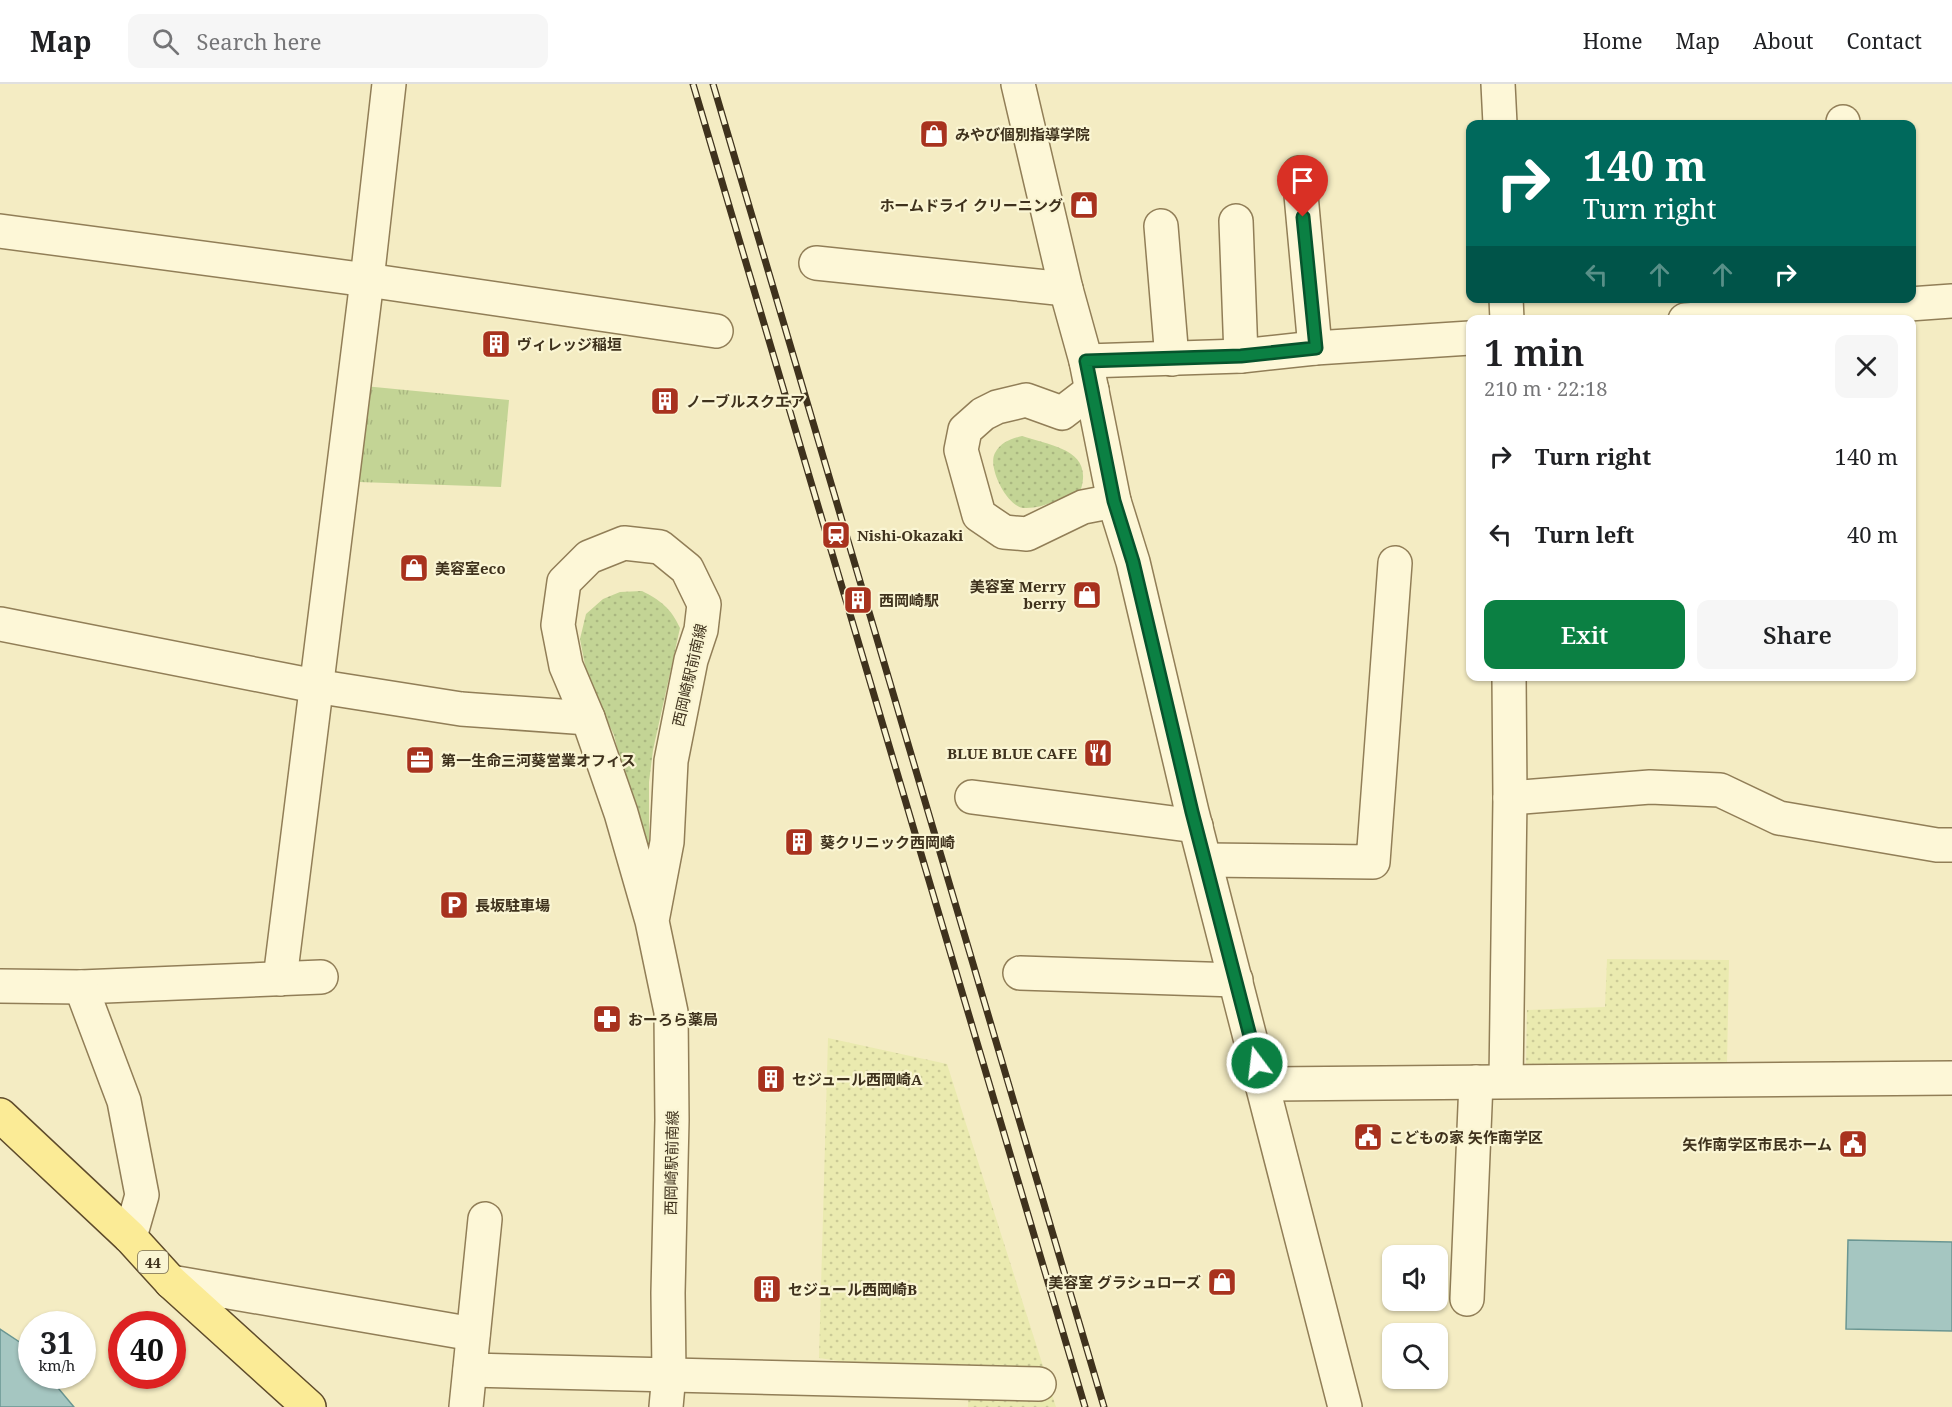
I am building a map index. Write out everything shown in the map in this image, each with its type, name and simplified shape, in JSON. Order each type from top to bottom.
[{"type":"main road","name":"44","points":[[0,1115],[130,1237],[171,1282],[309,1407]]},
{"type":"street","points":[[280,978],[367,280],[389,84]]},
{"type":"street","points":[[1018,84],[1066,289],[1089,375],[1114,501],[1133,562],[1196,826],[1345,1407]]},
{"type":"street","points":[[1498,84],[1500,120]]},
{"type":"street","points":[[1299,173],[1316,348]]},
{"type":"street","points":[[1236,221],[1241,356]]},
{"type":"street","points":[[1161,226],[1172,359]]},
{"type":"street","points":[[0,231],[367,280],[716,331]]},
{"type":"street","points":[[816,263],[1066,289]]},
{"type":"street","points":[[1916,302],[1952,301]]},
{"type":"street","points":[[1708,315],[1752,306],[1856,303]]},
{"type":"street","points":[[1114,501],[1083,507],[1027,534],[1004,532],[979,515],[962,450],[965,430],[983,414],[997,406],[1026,400],[1062,413],[1089,375],[1172,359],[1241,356],[1316,348],[1466,338]]},
{"type":"street","name":"西岡崎駅前南線","points":[[652,921],[667,842],[670,761],[691,660],[701,630],[704,604],[687,568],[660,547],[624,543],[589,557],[564,582],[558,625],[566,666],[588,718],[621,813],[652,921],[671,1012],[669,1374],[666,1407]]},
{"type":"street","points":[[1205,860],[1373,862],[1395,563]]},
{"type":"street","points":[[0,624],[315,686],[460,709],[588,718]]},
{"type":"street","points":[[1467,1299],[1491,1082],[1510,798],[1509,681]]},
{"type":"street","points":[[1510,798],[1650,787],[1720,790],[1779,818],[1937,845],[1952,845]]},
{"type":"street","points":[[972,797],[1196,826]]},
{"type":"street","points":[[1020,973],[1236,980]]},
{"type":"street","points":[[0,986],[81,987],[321,977]]},
{"type":"street","points":[[81,987],[124,1101],[142,1195],[130,1237]]},
{"type":"street","points":[[1263,1084],[1952,1078]]},
{"type":"street","points":[[466,1407],[485,1219]]},
{"type":"street","points":[[171,1282],[473,1334]]},
{"type":"street","points":[[470,1370],[1039,1384]]},
{"type":"green space","points":[[364,386],[509,400],[501,487],[359,482]]},
{"type":"green space","points":[[1022,436],[1057,447],[1075,457],[1081,465],[1083,476],[1081,489],[1039,507],[1024,508],[1011,501],[996,476],[993,459],[997,449],[1003,444]]},
{"type":"green space","points":[[642,591],[664,605],[680,628],[653,750],[649,782],[649,878],[614,735],[588,681],[580,639],[586,614],[603,599],[620,592]]},
{"type":"green space","points":[[1607,959],[1729,960],[1727,1066],[1526,1067],[1527,1010],[1605,1007]]},
{"type":"green space","points":[[828,1038],[947,1064],[1056,1407],[968,1407],[969,1381],[819,1358]]},
{"type":"water","points":[[1848,1240],[1952,1242],[1952,1331],[1846,1329]]},
{"type":"water","points":[[0,1329],[18,1341],[18,1389],[59,1389],[74,1407],[0,1407]]},
{"type":"railway","points":[[693,84],[1085,1407]]},
{"type":"railway","points":[[713,84],[1104,1407]]},
{"type":"place","name":"みやび個別指導学院","points":[[934,134]]},
{"type":"place","name":"ホームドライ クリーニング","points":[[1084,205]]},
{"type":"place","name":"ヴィレッジ稲垣","points":[[496,344]]},
{"type":"place","name":"ノーブルスクエア","points":[[665,401]]},
{"type":"place","name":"Nishi-Okazaki","points":[[836,535]]},
{"type":"place","name":"美容室eco","points":[[414,568]]},
{"type":"place","name":"美容室 Merry berry","points":[[1087,595]]},
{"type":"place","name":"西岡崎駅","points":[[858,600]]},
{"type":"place","name":"BLUE BLUE CAFE","points":[[1098,753]]},
{"type":"place","name":"第一生命三河葵営業オフィス","points":[[420,760]]},
{"type":"place","name":"葵クリニック西岡崎","points":[[799,842]]},
{"type":"place","name":"長坂駐車場","points":[[454,905]]},
{"type":"place","name":"おーろら薬局","points":[[607,1019]]},
{"type":"place","name":"セジュール西岡崎A","points":[[771,1079]]},
{"type":"place","name":"こどもの家 矢作南学区","points":[[1368,1137]]},
{"type":"place","name":"矢作南学区市民ホーム","points":[[1853,1144]]},
{"type":"place","name":"美容室 グラシュローズ","points":[[1222,1282]]},
{"type":"place","name":"セジュール西岡崎B","points":[[767,1289]]},
{"type":"route","points":[[1257,1063],[1192,812],[1133,562],[1114,501],[1086,361],[1241,356],[1316,348],[1303,217]]}]
